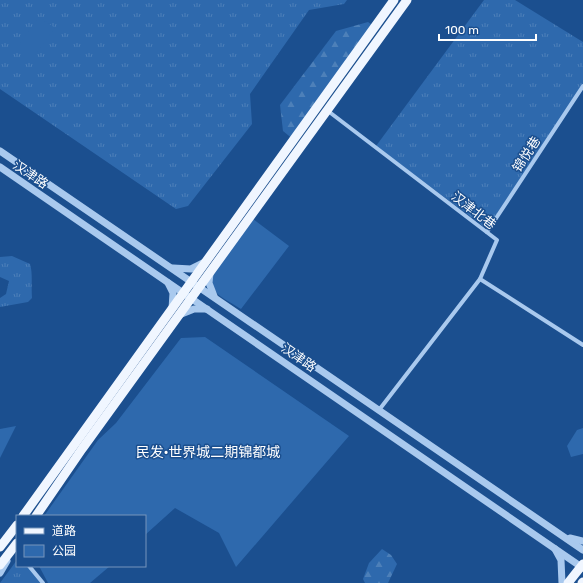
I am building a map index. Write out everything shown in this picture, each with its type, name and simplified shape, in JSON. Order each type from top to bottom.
[{"type":"main road","points":[[24,515],[196,284],[206,262],[394,0]]},
{"type":"main road","points":[[196,284],[210,272],[407,0]]},
{"type":"main road","points":[[37,515],[175,312]]},
{"type":"main road","points":[[0,547],[15,528]]},
{"type":"main road","points":[[0,565],[16,546]]},
{"type":"main road","points":[[568,583],[582,566]]},
{"type":"street","name":"锦悦巷","points":[[487,232],[583,86]]},
{"type":"street","name":"汉津北巷","points":[[328,110],[497,240],[480,279]]},
{"type":"street","name":"汉津路","points":[[0,151],[214,296],[583,550]]},
{"type":"street","name":"汉津路","points":[[0,167],[582,566]]},
{"type":"street","points":[[172,268],[191,269],[206,262]]},
{"type":"street","points":[[210,272],[209,283],[214,296]]},
{"type":"street","points":[[379,410],[480,279],[583,345]]},
{"type":"street","points":[[166,281],[173,293],[175,312],[194,309],[208,309]]},
{"type":"street","points":[[0,540],[15,528]]},
{"type":"street","points":[[565,537],[583,541]]},
{"type":"street","points":[[0,573],[16,546]]},
{"type":"street","points":[[554,548],[561,560],[562,583]]},
{"type":"street","points":[[30,567],[42,583]]},
{"type":"green space","points":[[0,0],[347,0],[344,4],[309,10],[250,94],[252,124],[188,206],[176,209],[0,89]]},
{"type":"green space","points":[[484,0],[515,0],[583,42],[583,84],[487,229],[376,146]]},
{"type":"green space","points":[[39,17],[55,28],[35,55],[20,43]]},
{"type":"green space","points":[[368,22],[375,27],[294,140],[283,131],[280,105],[336,31]]},
{"type":"green space","points":[[253,219],[289,246],[241,309],[224,299],[215,291],[212,273]]},
{"type":"green space","points":[[12,256],[30,264],[32,276],[32,298],[28,302],[0,307],[0,298],[6,294],[9,281],[0,277],[0,257]]},
{"type":"green space","points":[[205,337],[349,436],[236,567],[219,533],[175,508],[146,534],[146,515],[45,515],[98,440],[116,423],[181,338]]},
{"type":"green space","points":[[16,426],[0,458],[0,429]]},
{"type":"green space","points":[[583,428],[583,454],[571,457],[567,446],[577,430]]},
{"type":"green space","points":[[382,549],[391,555],[397,564],[388,583],[365,583],[363,579],[369,563]]},
{"type":"green space","points":[[16,561],[16,567],[30,567],[43,583],[0,583]]},
{"type":"green space","points":[[40,567],[109,567],[90,583],[48,583]]},
{"type":"district","name":"民发·世界城二期锦都城","points":[[208,452]]}]
